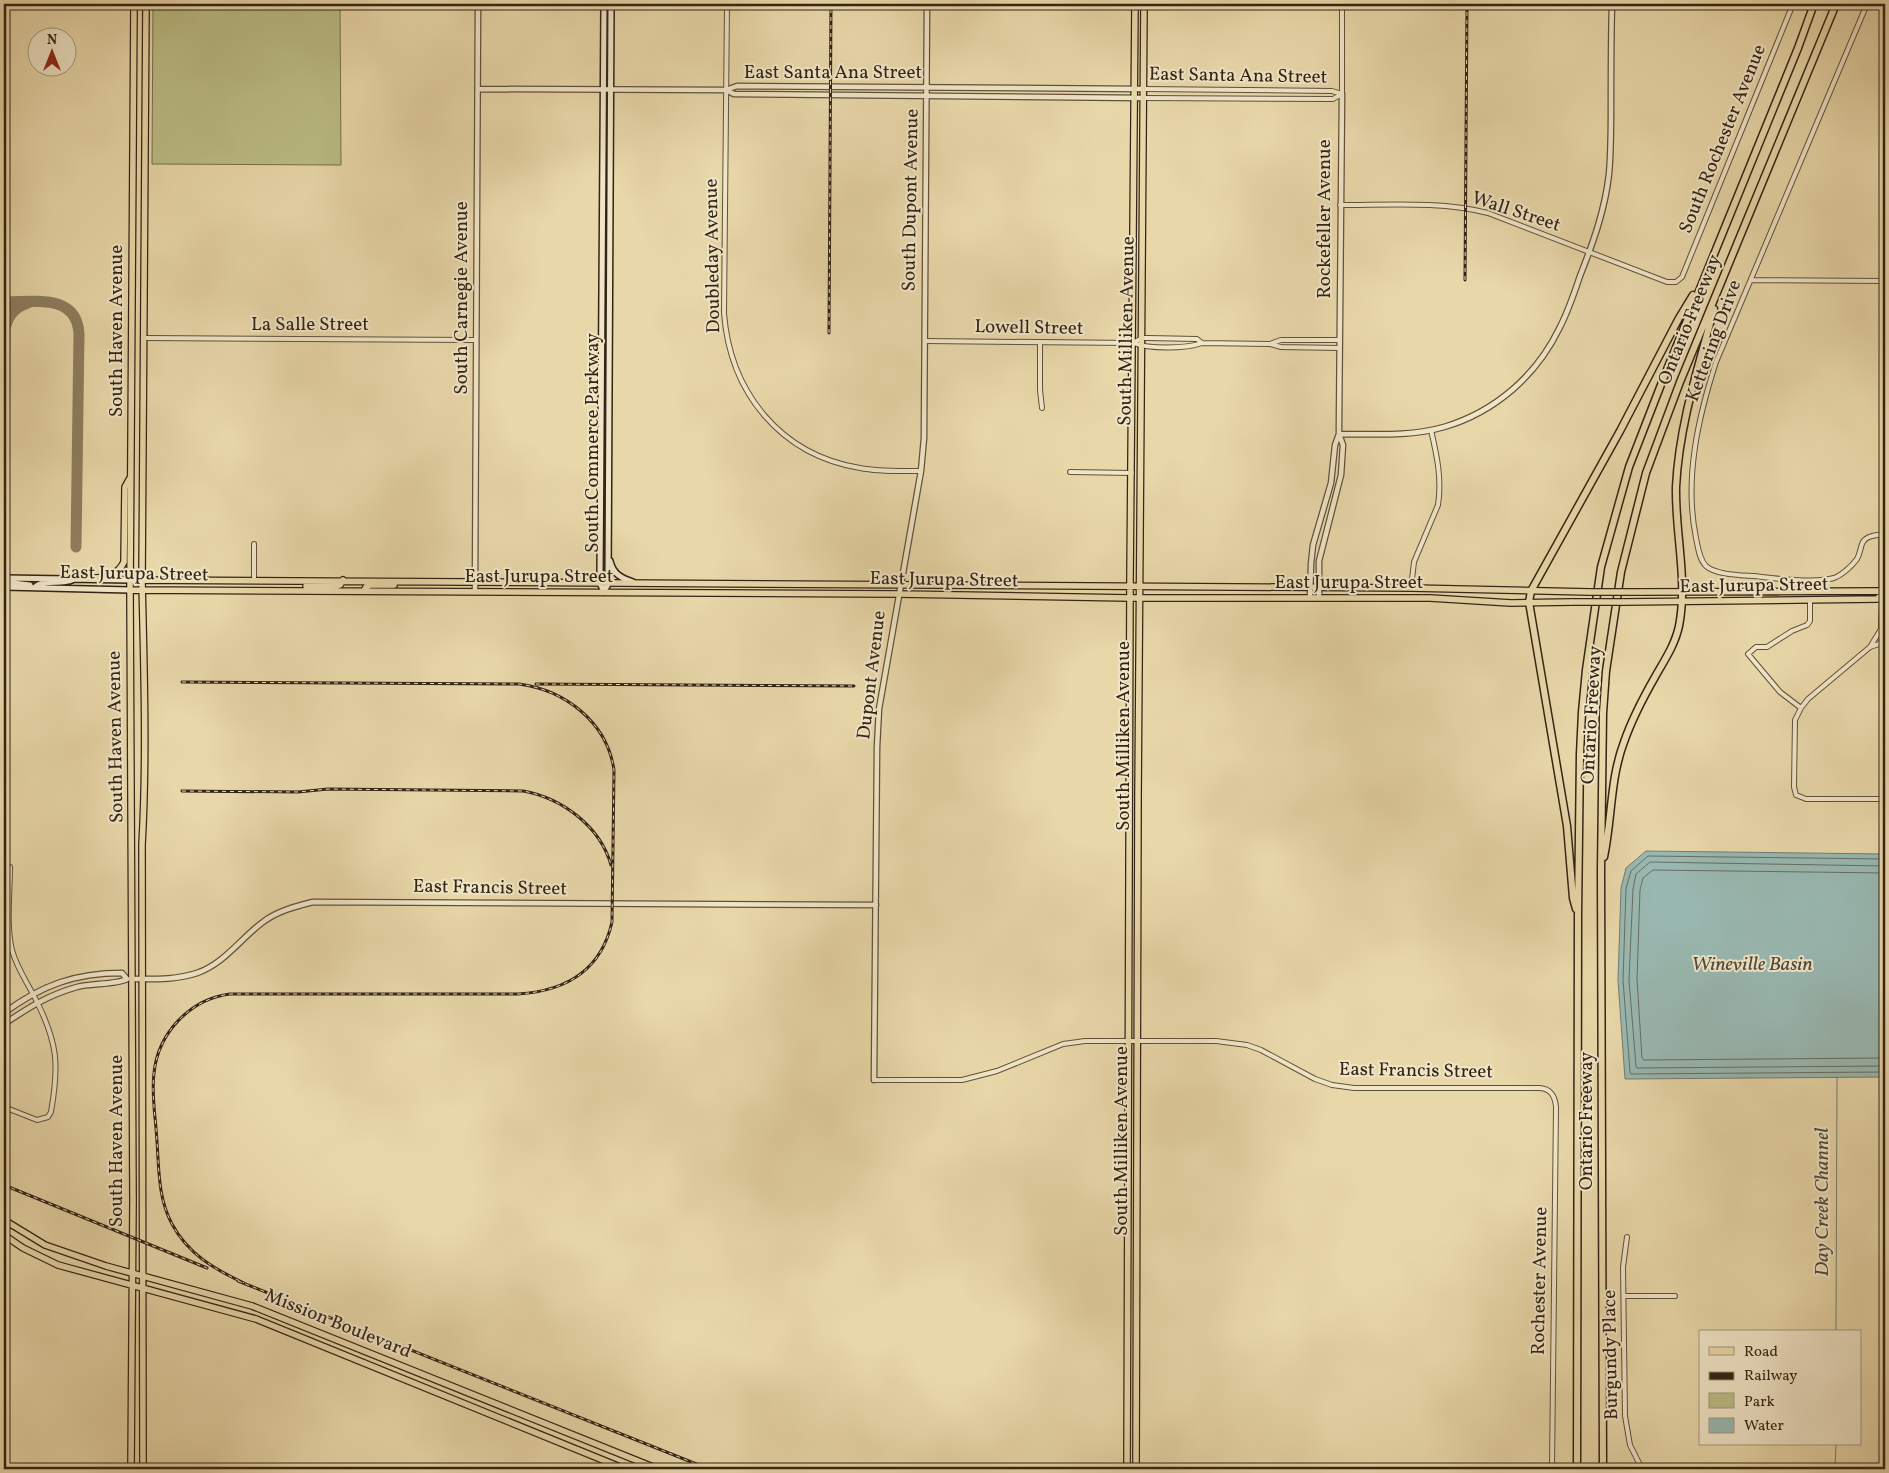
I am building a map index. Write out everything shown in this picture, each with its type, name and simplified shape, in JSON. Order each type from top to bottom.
[{"type":"highway","name":"Ontario Freeway","points":[[1577,1469],[1578,916],[1582,712],[1586,670],[1601,568],[1629,467],[1814,4]]},
{"type":"highway","name":"Ontario Freeway","points":[[1604,1469],[1601,871],[1603,721],[1606,671],[1621,572],[1646,473],[1680,382],[1836,4]]},
{"type":"highway","points":[[1578,916],[1573,898],[1566,826],[1529,602],[1531,591],[1620,431],[1679,318],[1703,279]]},
{"type":"highway","points":[[1601,871],[1607,844],[1615,775],[1624,742],[1646,693],[1674,643],[1682,602],[1676,502],[1679,450],[1687,406],[1720,286]]},
{"type":"main road","name":"South Haven Avenue","points":[[131,1469],[130,590],[134,4]]},
{"type":"main road","name":"South Haven Avenue","points":[[143,1469],[142,846],[144,810],[142,581],[146,4]]},
{"type":"main road","name":"South Commerce Parkway","points":[[604,4],[600,583],[604,592]]},
{"type":"main road","name":"South Commerce Parkway","points":[[604,592],[608,584],[611,4]]},
{"type":"main road","name":"South Milliken Avenue","points":[[1127,1469],[1130,586],[1135,4]]},
{"type":"main road","name":"South Milliken Avenue","points":[[1136,1469],[1144,4]]},
{"type":"main road","points":[[89,579],[113,574],[122,567],[124,562],[125,487],[131,476]]},
{"type":"main road","points":[[608,553],[614,572],[621,578],[638,584]]},
{"type":"main road","points":[[4,580],[35,587],[39,584],[67,582],[74,579]]},
{"type":"main road","name":"East Jurupa Street","points":[[4,580],[343,580],[608,584],[1411,588],[1573,592],[1813,590],[1878,591],[1884,595],[1878,599],[1529,602],[1430,598],[1130,598],[898,594],[130,590],[4,587]]},
{"type":"main road","points":[[292,590],[302,586],[337,586],[343,580]]},
{"type":"main road","points":[[364,591],[370,585],[402,585],[411,581]]},
{"type":"main road","name":"Mission Boulevard","points":[[4,1220],[45,1245],[106,1266],[252,1306],[658,1469]]},
{"type":"main road","name":"Mission Boulevard","points":[[4,1235],[23,1248],[58,1265],[256,1319],[626,1469]]},
{"type":"main road","points":[[1128,1313],[1136,1314]]},
{"type":"street","name":"South Carnegie Avenue","points":[[475,592],[478,4]]},
{"type":"street","name":"Doubleday Avenue","points":[[726,4],[724,313],[729,347],[741,380],[754,402],[770,422],[797,444],[812,452],[828,460],[862,469],[921,471]]},
{"type":"street","name":"South Dupont Avenue","points":[[925,307],[927,4]]},
{"type":"street","name":"Rockefeller Avenue","points":[[1319,597],[1319,561],[1341,475],[1343,445],[1339,434],[1342,4]]},
{"type":"street","points":[[1339,434],[1396,434],[1431,430],[1457,423],[1483,410],[1509,393],[1528,375],[1547,350],[1560,328],[1602,216],[1609,174],[1612,4]]},
{"type":"street","name":"South Rochester Avenue","points":[[1676,282],[1682,277],[1793,4]]},
{"type":"street","name":"Kettering Drive","points":[[1866,4],[1716,362],[1700,416],[1694,456],[1692,496],[1694,524],[1702,560],[1707,567],[1723,572],[1777,578],[1830,578],[1842,573],[1853,563],[1858,557],[1861,544],[1865,539],[1870,536],[1885,535]]},
{"type":"street","name":"East Santa Ana Street","points":[[478,89],[726,90],[737,86],[1332,90],[1342,94]]},
{"type":"street","name":"East Santa Ana Street","points":[[726,90],[734,94],[1134,98],[1333,99],[1342,94]]},
{"type":"street","name":"Wall Street","points":[[1340,205],[1440,206],[1476,210],[1667,282],[1676,282]]},
{"type":"street","points":[[1751,280],[1885,281]]},
{"type":"street","name":"Dupont Avenue","points":[[874,1080],[879,709],[921,471],[924,429],[925,307]]},
{"type":"street","name":"La Salle Street","points":[[144,338],[476,340]]},
{"type":"street","name":"Lowell Street","points":[[924,341],[1133,342],[1142,338],[1197,339],[1202,343]]},
{"type":"street","name":"Lowell Street","points":[[1270,344],[1281,340],[1340,340]]},
{"type":"street","points":[[1040,342],[1042,408]]},
{"type":"street","name":"Lowell Street","points":[[1133,342],[1142,346],[1192,346],[1202,343],[1339,348]]},
{"type":"street","points":[[1411,588],[1414,562],[1438,505],[1440,492],[1439,467],[1431,430]]},
{"type":"street","name":"Rockefeller Avenue","points":[[1310,597],[1313,545],[1331,483],[1335,445],[1339,434]]},
{"type":"street","points":[[1070,472],[1132,473]]},
{"type":"street","points":[[1885,515],[1885,535],[1882,540],[1884,595],[1881,629],[1870,647],[1808,699],[1797,714],[1794,787],[1796,795],[1806,799],[1885,799]]},
{"type":"street","points":[[254,544],[254,580]]},
{"type":"street","points":[[1801,708],[1780,692],[1748,654],[1756,647],[1768,647],[1792,631],[1807,625],[1810,621],[1810,600]]},
{"type":"street","points":[[1870,647],[1879,644],[1885,636]]},
{"type":"street","points":[[4,1107],[41,1120],[50,1115],[56,1084],[57,1062],[48,1028],[20,970],[12,948],[10,932],[10,867]]},
{"type":"street","name":"East Francis Street","points":[[4,1024],[37,1002],[54,994],[78,987],[98,983],[121,982],[130,979],[168,979],[196,973],[227,956],[265,920],[296,906],[313,902],[876,905]]},
{"type":"street","name":"East Francis Street","points":[[4,1013],[33,994],[54,984],[86,975],[122,973],[130,979]]},
{"type":"street","name":"East Francis Street","points":[[874,1080],[962,1080],[997,1071],[1063,1044],[1085,1041],[1216,1041],[1247,1045],[1274,1056],[1315,1079],[1338,1086],[1354,1088],[1540,1088],[1552,1093]]},
{"type":"street","name":"Rochester Avenue","points":[[1552,1093],[1556,1107],[1552,1469]]},
{"type":"street","name":"Burgundy Place","points":[[1627,1237],[1623,1267],[1626,1424],[1630,1445],[1642,1469]]},
{"type":"street","points":[[1624,1296],[1675,1296]]},
{"type":"street","points":[[636,1469],[639,1462]]},
{"type":"green space","points":[[153,4],[340,4],[341,165],[152,164]]},
{"type":"water","name":"Wineville Basin","points":[[1646,851],[1885,854],[1885,1077],[1625,1079],[1618,980],[1621,888],[1626,868]]},
{"type":"waterway","name":"Day Creek Channel","points":[[1836,1330],[1837,1078]]},
{"type":"waterway","name":"Day Creek Channel","points":[[1835,1469],[1836,1446]]},
{"type":"taxiway","points":[[4,302],[40,301],[52,303],[62,306],[71,312],[76,321],[79,334],[76,547]]},
{"type":"taxiway","points":[[4,527],[5,329],[13,312],[28,303]]},
{"type":"railway","points":[[829,333],[831,4]]},
{"type":"railway","points":[[1465,280],[1467,4]]},
{"type":"railway","points":[[182,682],[519,684],[536,687],[567,701],[593,723],[603,737],[610,753],[614,770],[612,922],[607,939],[590,966],[566,983],[535,992],[518,994],[230,994],[215,997],[189,1011],[178,1020],[169,1032],[157,1058],[153,1081],[159,1173],[164,1204],[178,1235],[194,1252],[212,1266],[244,1283]]},
{"type":"railway","points":[[536,684],[854,686]]},
{"type":"railway","points":[[182,791],[298,792],[328,789],[523,791],[552,800],[578,816],[598,838],[606,851],[611,865]]},
{"type":"railway","points":[[4,1185],[207,1268]]},
{"type":"railway","points":[[238,1281],[709,1469]]}]
